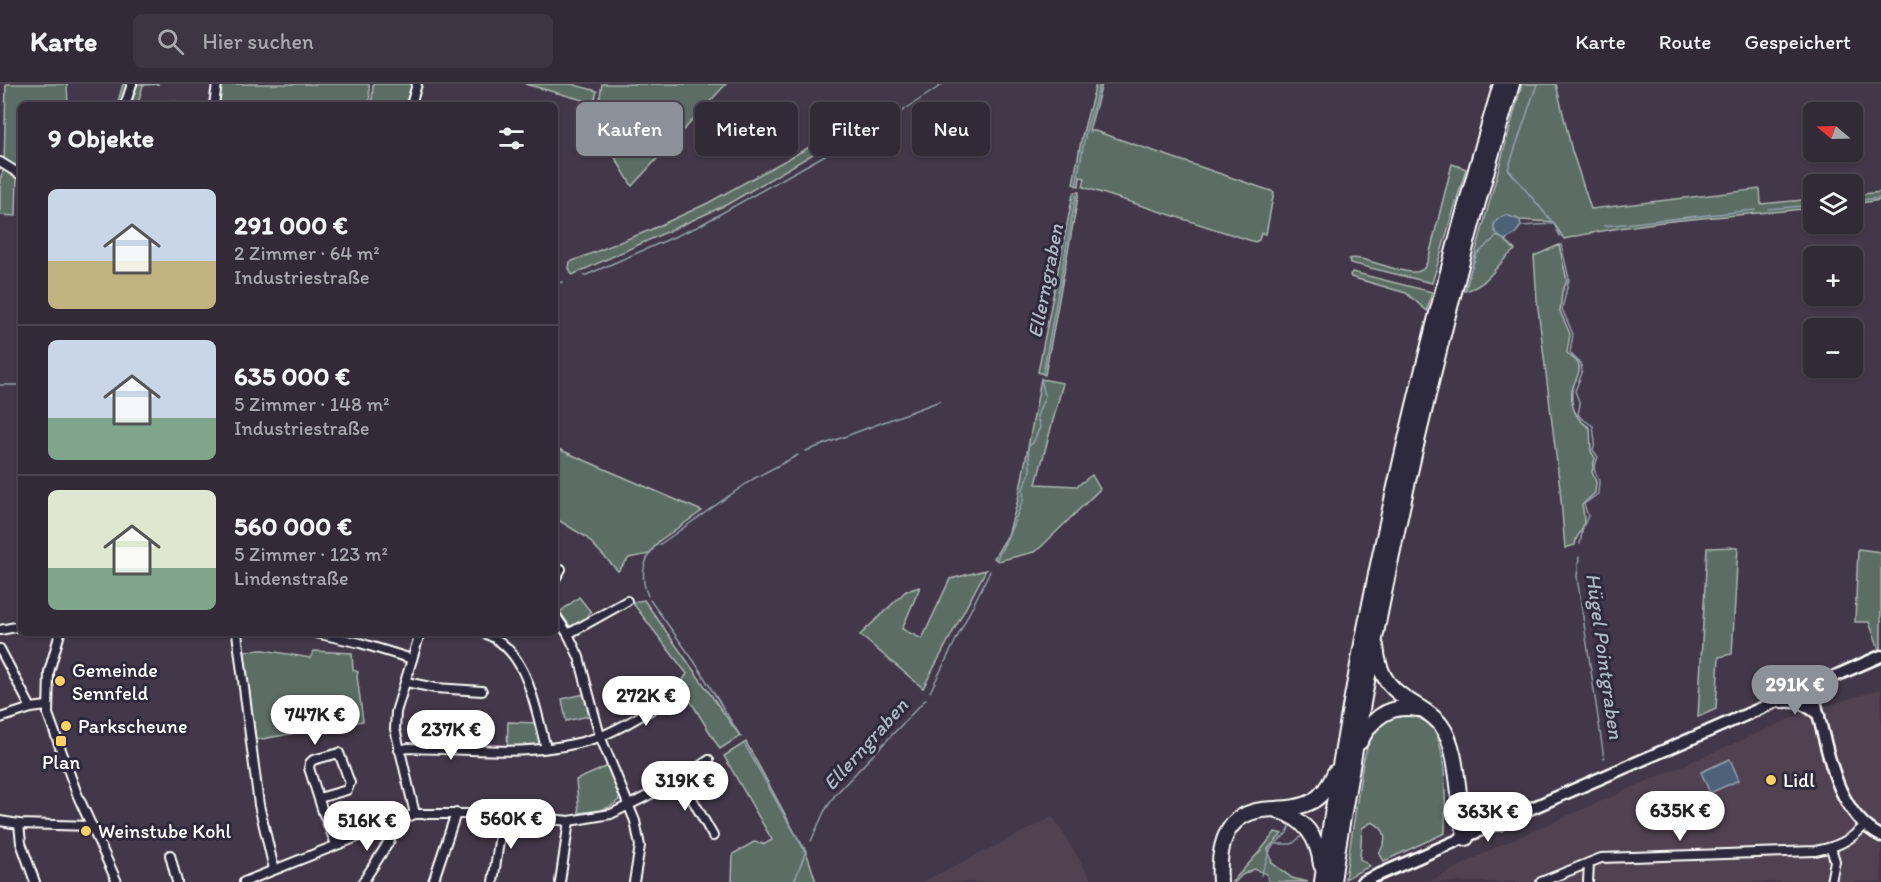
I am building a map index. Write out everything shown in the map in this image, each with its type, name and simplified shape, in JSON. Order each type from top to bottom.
[{"type":"highway","points":[[1452,277],[1501,84]]},
{"type":"highway","points":[[1328,881],[1345,744],[1383,542],[1444,304],[1512,84]]},
{"type":"highway","points":[[1328,881],[1376,632],[1444,304]]},
{"type":"highway","points":[[1376,632],[1381,673],[1394,690],[1441,725],[1450,742],[1466,838]]},
{"type":"highway","points":[[1353,758],[1366,729],[1379,716],[1400,707],[1424,711]]},
{"type":"highway","points":[[1220,882],[1221,844],[1231,827],[1248,814],[1260,810],[1306,805],[1322,795],[1329,784],[1345,744]]},
{"type":"highway","points":[[1276,810],[1298,818],[1309,829],[1318,848],[1328,881]]},
{"type":"highway","points":[[1461,812],[1474,820],[1499,823]]},
{"type":"main road","points":[[1362,882],[1881,656]]},
{"type":"main road","points":[[1811,686],[1842,794],[1850,810],[1864,826],[1881,836]]},
{"type":"main road","points":[[1776,702],[1794,700],[1819,715]]},
{"type":"street","points":[[126,102],[132,84]]},
{"type":"street","points":[[214,102],[217,84]]},
{"type":"street","points":[[412,102],[417,84]]},
{"type":"street","points":[[0,162],[18,173]]},
{"type":"street","points":[[558,574],[561,570]]},
{"type":"street","points":[[568,634],[627,601]]},
{"type":"street","points":[[558,619],[568,634],[584,673],[600,736],[635,821],[640,846],[634,882]]},
{"type":"street","points":[[0,629],[18,626]]},
{"type":"street","points":[[59,636],[49,672],[47,706],[60,752],[117,882]]},
{"type":"street","points":[[237,636],[259,805],[274,869]]},
{"type":"street","points":[[329,636],[412,659]]},
{"type":"street","points":[[415,814],[395,729],[396,712],[419,636]]},
{"type":"street","points":[[490,636],[499,640],[517,659],[529,688],[546,748]]},
{"type":"street","points":[[0,649],[31,708]]},
{"type":"street","points":[[406,682],[435,688],[482,691]]},
{"type":"street","points":[[399,750],[408,748],[532,750],[574,744],[600,736],[667,700],[674,693]]},
{"type":"street","points":[[0,718],[31,708],[47,706]]},
{"type":"street","points":[[319,798],[350,788],[345,765],[339,753],[313,760],[309,768],[319,798],[336,844]]},
{"type":"street","points":[[244,882],[415,814],[503,814],[569,821],[611,814],[681,779],[710,760]]},
{"type":"street","points":[[681,779],[713,836]]},
{"type":"street","points":[[433,882],[456,813]]},
{"type":"street","points":[[493,882],[503,814]]},
{"type":"street","points":[[0,821],[19,824],[92,826]]},
{"type":"street","points":[[560,882],[569,821]]},
{"type":"street","points":[[19,824],[21,843],[35,882]]},
{"type":"street","points":[[364,882],[390,840],[391,833],[388,825]]},
{"type":"street","points":[[1541,882],[1601,858],[1815,851],[1831,848],[1851,839],[1864,826]]},
{"type":"street","points":[[1831,848],[1835,861],[1831,882]]},
{"type":"street","points":[[170,855],[177,882]]},
{"type":"street","points":[[1588,882],[1589,863]]},
{"type":"shaded area","points":[[1881,689],[1881,882],[1429,882],[1496,847],[1806,712]]},
{"type":"shaded area","points":[[1053,817],[1093,882],[922,882]]},
{"type":"green space","points":[[6,84],[67,84],[68,102],[18,102],[16,216],[0,215],[0,179],[3,171],[6,170],[4,165]]},
{"type":"green space","points":[[123,84],[159,84],[143,85],[139,102],[118,102]]},
{"type":"green space","points":[[217,84],[369,84],[370,102],[214,102]]},
{"type":"green space","points":[[373,84],[415,84],[410,102],[372,102]]},
{"type":"green space","points":[[525,84],[571,84],[597,91],[594,102]]},
{"type":"green space","points":[[602,84],[726,84],[709,102],[695,102],[695,118],[683,131],[683,102],[599,102]]},
{"type":"green space","points":[[1096,84],[1102,84],[1089,131],[1095,131],[1274,192],[1266,234],[1261,233],[1259,240],[1255,242],[1083,187],[1085,178],[1080,177],[1079,186],[1073,184],[1082,136]]},
{"type":"green space","points":[[1522,84],[1556,84],[1572,151],[1591,209],[1760,189],[1761,204],[1803,200],[1803,209],[1657,223],[1564,239],[1553,222],[1515,218],[1497,236],[1515,250],[1481,284],[1465,291]]},
{"type":"green space","points":[[810,147],[810,156],[728,204],[572,275],[569,268],[570,262],[650,230],[708,203],[793,156],[798,156],[798,153]]},
{"type":"green space","points":[[614,156],[660,156],[632,186]]},
{"type":"green space","points":[[1452,164],[1466,169],[1432,283],[1350,263],[1349,259],[1355,258],[1408,272],[1423,269],[1429,258]]},
{"type":"green space","points":[[1075,192],[1079,192],[1045,375],[1038,372]]},
{"type":"green space","points":[[1881,192],[1881,200],[1863,203],[1863,194]]},
{"type":"green space","points":[[1559,245],[1567,281],[1562,292],[1560,311],[1570,334],[1567,353],[1578,363],[1579,367],[1572,391],[1572,403],[1578,417],[1590,428],[1591,451],[1595,458],[1592,472],[1596,482],[1595,493],[1582,505],[1583,525],[1575,545],[1565,548],[1534,256]]},
{"type":"green space","points":[[1352,272],[1432,292],[1427,311],[1406,293],[1351,277]]},
{"type":"green space","points":[[1041,379],[1063,383],[1036,484],[1077,486],[1092,475],[1100,489],[1034,552],[998,561],[994,558],[1008,535],[1018,500]]},
{"type":"green space","points":[[558,449],[702,511],[659,541],[649,554],[629,558],[618,571],[586,537],[558,520]]},
{"type":"green space","points":[[1738,547],[1732,654],[1719,657],[1716,709],[1698,717],[1707,548]]},
{"type":"green space","points":[[1858,549],[1881,552],[1881,648],[1879,649],[1869,622],[1855,622]]},
{"type":"green space","points":[[986,570],[923,688],[860,635],[906,591],[920,587],[902,629],[922,639],[950,579]]},
{"type":"green space","points":[[579,597],[591,612],[588,614],[590,617],[574,627],[570,626],[560,612]]},
{"type":"green space","points":[[644,600],[740,736],[720,749],[680,684],[687,674],[632,602]]},
{"type":"green space","points":[[264,650],[310,658],[314,651],[352,653],[353,670],[358,672],[363,721],[256,740],[244,651]]},
{"type":"green space","points":[[589,693],[593,715],[566,721],[562,699]]},
{"type":"green space","points":[[1397,715],[1421,719],[1428,723],[1435,731],[1440,743],[1445,791],[1445,833],[1384,861],[1379,853],[1384,844],[1385,835],[1381,828],[1372,822],[1362,828],[1360,859],[1370,866],[1345,879],[1363,762],[1370,737],[1383,721]]},
{"type":"green space","points":[[508,722],[538,723],[545,748],[507,749]]},
{"type":"green space","points":[[746,742],[808,857],[816,882],[732,882],[733,854],[754,842],[765,844],[772,840],[724,756]]},
{"type":"green space","points":[[608,766],[620,797],[617,802],[608,808],[579,813],[576,780]]},
{"type":"green space","points":[[1275,832],[1282,834],[1268,849],[1272,863],[1292,878],[1308,882],[1268,882],[1267,874],[1254,869],[1232,882],[1261,850]]},
{"type":"water","points":[[1506,215],[1520,220],[1521,226],[1514,235],[1505,240],[1497,234],[1494,227],[1497,220]]},
{"type":"water","points":[[1730,759],[1739,780],[1710,793],[1701,772]]},
{"type":"waterway","points":[[132,102],[137,84]]},
{"type":"waterway","points":[[901,112],[943,84]]},
{"type":"waterway","name":"Ellerngraben","points":[[1076,186],[1086,131],[1100,84]]},
{"type":"waterway","name":"Hügel Pointgraben","points":[[1537,84],[1508,169],[1554,224],[1560,236]]},
{"type":"waterway","points":[[584,276],[697,227],[823,156]]},
{"type":"waterway","name":"Ellerngraben","points":[[1043,373],[1076,195]]},
{"type":"waterway","points":[[1863,200],[1881,198]]},
{"type":"waterway","points":[[1768,209],[1803,206]]},
{"type":"waterway","points":[[1604,226],[1755,210]]},
{"type":"waterway","points":[[1521,226],[1553,224]]},
{"type":"waterway","points":[[1469,275],[1477,254],[1497,236]]},
{"type":"waterway","name":"Hügel Pointgraben","points":[[1561,244],[1569,279],[1562,309],[1573,334],[1570,353],[1581,364],[1582,373],[1575,391],[1580,404],[1578,414],[1593,426],[1595,442],[1593,450],[1598,457],[1594,469],[1599,481],[1598,494],[1584,504],[1588,516],[1580,544]]},
{"type":"waterway","points":[[558,283],[563,282]]},
{"type":"waterway","name":"Ellerngraben","points":[[996,560],[1024,498],[1023,490],[1030,470],[1028,446],[1033,443],[1040,427],[1037,416],[1045,396],[1041,378]]},
{"type":"waterway","points":[[0,385],[18,385]]},
{"type":"waterway","points":[[806,451],[940,401]]},
{"type":"waterway","points":[[659,545],[753,479],[798,455]]},
{"type":"waterway","points":[[648,596],[644,584],[644,572],[646,561],[652,550]]},
{"type":"waterway","name":"Hügel Pointgraben","points":[[1579,557],[1577,577],[1604,758]]},
{"type":"waterway","name":"Ellerngraben","points":[[930,692],[990,571]]},
{"type":"waterway","points":[[650,600],[694,661],[741,737]]},
{"type":"waterway","name":"Ellerngraben","points":[[811,841],[824,812],[835,795],[926,699]]},
{"type":"waterway","points":[[745,745],[806,851],[794,882]]},
{"type":"waterway","points":[[1261,875],[1271,848],[1287,833],[1292,822]]},
{"type":"waterway","points":[[1277,844],[1292,844],[1304,834]]},
{"type":"place","name":"Gemeinde Sennfeld","points":[[60,681]]},
{"type":"place","name":"Parkscheune","points":[[66,726]]},
{"type":"place","name":"Plan","points":[[61,741]]},
{"type":"place","name":"Lidl","points":[[1771,780]]},
{"type":"place","name":"Weinstube Kohl","points":[[86,831]]}]
